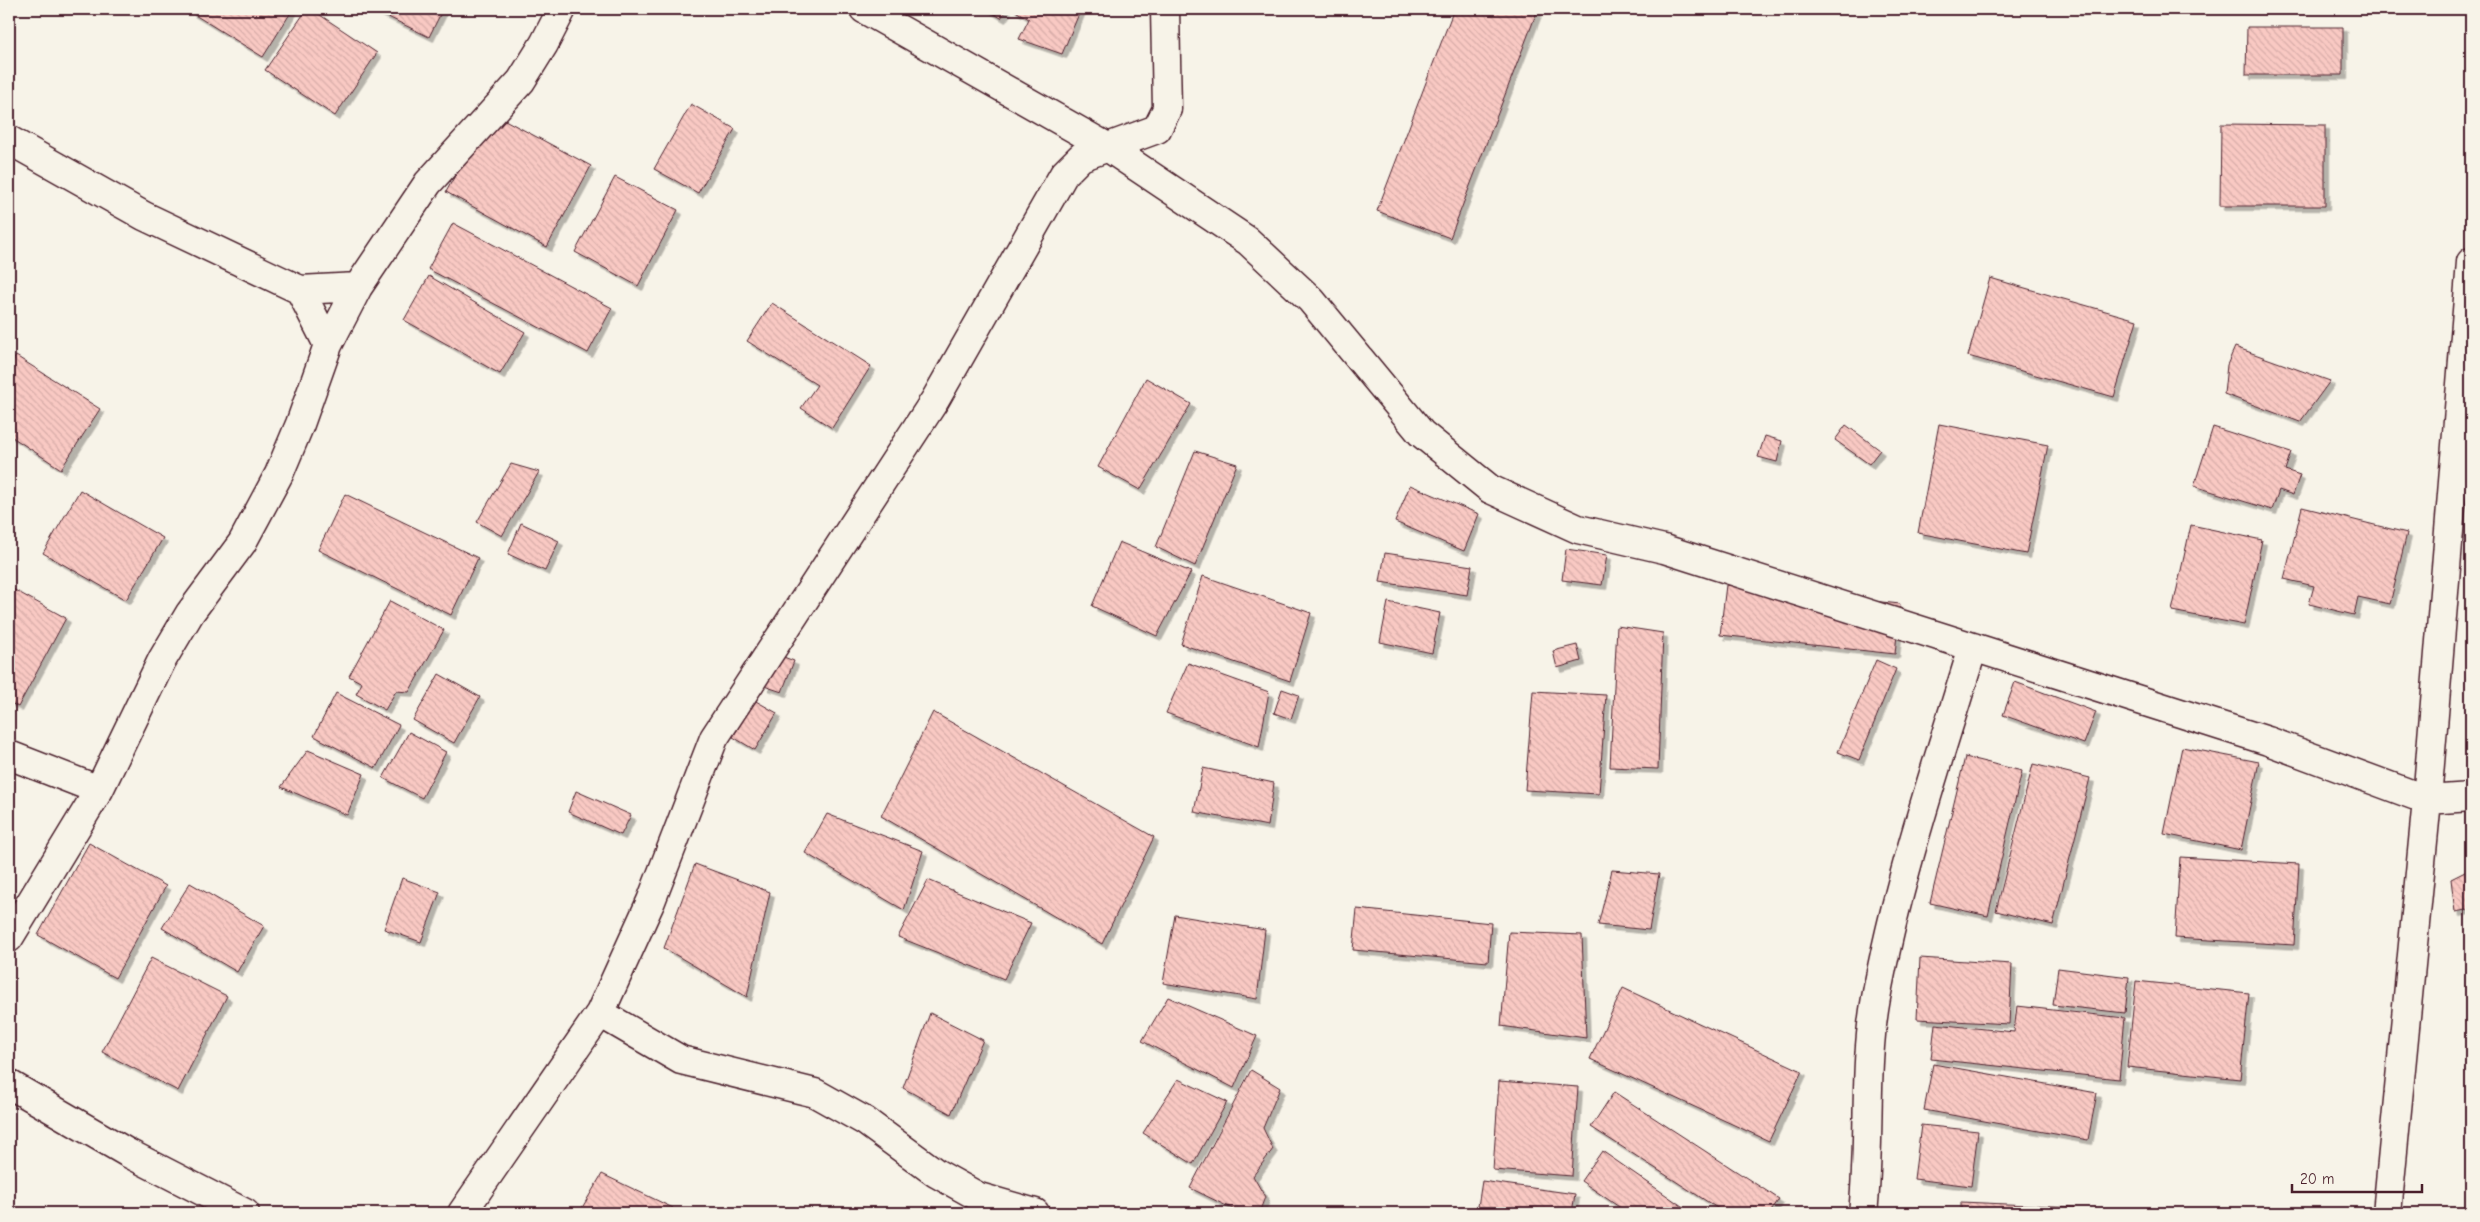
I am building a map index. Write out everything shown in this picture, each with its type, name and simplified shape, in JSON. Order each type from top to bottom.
[{"type":"street","points":[[9,938],[98,790],[162,660],[190,613],[242,543],[279,474],[300,424],[328,345],[358,287],[428,183],[521,81],[544,44],[562,9]]},
{"type":"street","points":[[864,9],[1109,148],[1248,241],[1311,300],[1421,433],[1490,489],[1578,529],[1664,549],[2268,741],[2427,800],[2471,797]]},
{"type":"street","points":[[462,1213],[600,1013],[652,901],[714,738],[934,400],[1064,174],[1081,157],[1157,129],[1167,109],[1165,9]]},
{"type":"street","points":[[9,140],[144,216],[300,290],[358,287]]},
{"type":"street","points":[[2387,1213],[2427,800],[2471,262]]},
{"type":"street","points":[[300,290],[328,345]]},
{"type":"street","points":[[1863,1213],[1869,1061],[1876,998],[1908,865],[1973,647]]},
{"type":"street","points":[[9,755],[98,790]]},
{"type":"street","points":[[600,1013],[680,1060],[815,1093],[865,1121],[936,1172],[979,1197],[1035,1213]]},
{"type":"street","points":[[9,1084],[128,1153],[245,1213]]},
{"type":"building","points":[[192,9],[293,9],[263,57],[190,12]]},
{"type":"building","points":[[307,9],[311,9],[377,53],[335,116],[265,70]]},
{"type":"building","points":[[372,9],[443,9],[429,37]]},
{"type":"building","points":[[986,9],[1007,9],[1001,18]]},
{"type":"building","points":[[1012,9],[1081,9],[1062,54],[1019,39],[1029,19]]},
{"type":"building","points":[[1454,9],[1538,9],[1450,238],[1377,211]]},
{"type":"building","points":[[2075,9],[2133,9],[2075,11]]},
{"type":"building","points":[[2247,27],[2343,27],[2343,75],[2246,75]]},
{"type":"building","points":[[691,104],[735,129],[698,193],[654,169]]},
{"type":"building","points":[[490,112],[591,166],[547,247],[446,192]]},
{"type":"building","points":[[2221,124],[2325,125],[2325,206],[2220,206]]},
{"type":"building","points":[[615,177],[678,210],[638,286],[575,252]]},
{"type":"building","points":[[453,223],[612,308],[588,353],[428,269]]},
{"type":"building","points":[[429,276],[525,332],[500,374],[404,320]]},
{"type":"building","points":[[1990,278],[2137,320],[2114,397],[1968,356]]},
{"type":"building","points":[[772,303],[871,366],[832,428],[801,408],[817,385],[747,341]]},
{"type":"building","points":[[2235,347],[2330,381],[2300,422],[2224,394],[2227,365]]},
{"type":"building","points":[[16,356],[100,409],[61,469],[9,435],[9,367]]},
{"type":"building","points":[[1146,378],[1191,404],[1140,490],[1098,467]]},
{"type":"building","points":[[1939,424],[2048,445],[2026,554],[1918,533]]},
{"type":"building","points":[[1846,425],[1880,450],[1869,464],[1835,440]]},
{"type":"building","points":[[2213,427],[2291,452],[2285,470],[2300,475],[2293,495],[2279,490],[2272,510],[2194,486]]},
{"type":"building","points":[[1765,436],[1782,441],[1777,462],[1758,457]]},
{"type":"building","points":[[1195,451],[1237,464],[1195,566],[1156,547]]},
{"type":"building","points":[[511,464],[539,472],[502,536],[477,522]]},
{"type":"building","points":[[1410,485],[1479,514],[1464,551],[1395,522]]},
{"type":"building","points":[[80,490],[163,538],[126,600],[43,553]]},
{"type":"building","points":[[345,494],[478,558],[451,615],[318,550]]},
{"type":"building","points":[[2302,507],[2407,533],[2390,604],[2358,597],[2354,615],[2309,604],[2314,586],[2284,579]]},
{"type":"building","points":[[521,523],[559,541],[545,571],[508,554]]},
{"type":"building","points":[[2191,525],[2262,540],[2244,625],[2172,611]]},
{"type":"building","points":[[1119,542],[1191,572],[1157,636],[1092,606]]},
{"type":"building","points":[[1566,549],[1607,555],[1602,585],[1562,580]]},
{"type":"building","points":[[1385,553],[1472,566],[1467,595],[1380,582]]},
{"type":"building","points":[[1203,576],[1311,613],[1290,681],[1181,644]]},
{"type":"building","points":[[1726,585],[1900,604],[1895,654],[1720,635]]},
{"type":"building","points":[[9,587],[66,618],[18,707],[9,702]]},
{"type":"building","points":[[390,601],[444,630],[409,692],[396,691],[385,710],[356,694],[362,683],[349,676]]},
{"type":"building","points":[[1388,602],[1440,613],[1432,653],[1380,642]]},
{"type":"building","points":[[1617,626],[1663,633],[1658,769],[1610,767]]},
{"type":"building","points":[[1577,645],[1581,661],[1557,668],[1553,651]]},
{"type":"building","points":[[776,654],[794,661],[782,692],[764,686]]},
{"type":"building","points":[[1876,660],[1896,669],[1859,760],[1838,752]]},
{"type":"building","points":[[1188,663],[1269,692],[1259,747],[1166,713]]},
{"type":"building","points":[[439,674],[480,697],[454,743],[413,720]]},
{"type":"building","points":[[2015,682],[2096,712],[2084,744],[2003,715]]},
{"type":"building","points":[[1282,689],[1299,695],[1291,719],[1274,713]]},
{"type":"building","points":[[1533,691],[1606,695],[1599,794],[1525,790]]},
{"type":"building","points":[[336,693],[399,725],[376,768],[314,736]]},
{"type":"building","points":[[754,700],[777,713],[755,750],[733,737]]},
{"type":"building","points":[[933,712],[1154,837],[1102,944],[881,816]]},
{"type":"building","points":[[409,732],[446,752],[422,798],[383,778]]},
{"type":"building","points":[[2182,747],[2259,762],[2241,850],[2164,834]]},
{"type":"building","points":[[308,750],[364,774],[347,815],[281,787]]},
{"type":"building","points":[[1965,757],[2022,771],[1988,916],[1930,903]]},
{"type":"building","points":[[2033,764],[2090,778],[2053,925],[1996,911]]},
{"type":"building","points":[[1203,768],[1274,783],[1268,826],[1194,812]]},
{"type":"building","points":[[576,791],[631,815],[621,835],[568,812]]},
{"type":"building","points":[[827,814],[923,851],[904,910],[805,853]]},
{"type":"building","points":[[89,843],[166,886],[115,978],[38,935]]},
{"type":"building","points":[[2180,857],[2299,864],[2294,945],[2175,938]]},
{"type":"building","points":[[695,864],[770,892],[747,997],[664,948]]},
{"type":"building","points":[[2471,869],[2471,909],[2455,912],[2451,879]]},
{"type":"building","points":[[1612,870],[1659,874],[1649,930],[1598,925]]},
{"type":"building","points":[[402,878],[440,892],[421,942],[384,929]]},
{"type":"building","points":[[928,880],[1031,923],[1004,979],[898,937]]},
{"type":"building","points":[[190,883],[264,926],[237,972],[162,928]]},
{"type":"building","points":[[1357,909],[1491,923],[1488,962],[1353,950]]},
{"type":"building","points":[[1175,915],[1265,930],[1257,999],[1163,983]]},
{"type":"building","points":[[1509,932],[1582,935],[1586,1038],[1501,1026]]},
{"type":"building","points":[[151,958],[227,996],[178,1091],[102,1052]]},
{"type":"building","points":[[1920,958],[2012,964],[2009,1024],[1917,1019]]},
{"type":"building","points":[[2058,968],[2129,977],[2125,1013],[2053,1005]]},
{"type":"building","points":[[2136,981],[2249,993],[2240,1079],[2127,1067]]},
{"type":"building","points":[[1623,988],[1802,1071],[1769,1141],[1590,1059]]},
{"type":"building","points":[[1168,997],[1257,1036],[1234,1088],[1142,1041]]},
{"type":"building","points":[[2017,1006],[2125,1018],[2119,1079],[1931,1059],[1935,1024],[2014,1032]]},
{"type":"building","points":[[930,1013],[983,1040],[951,1114],[903,1088]]},
{"type":"building","points":[[1933,1064],[2097,1093],[2088,1140],[1924,1110]]},
{"type":"building","points":[[1251,1070],[1280,1088],[1263,1128],[1273,1149],[1253,1176],[1265,1197],[1259,1213],[1241,1213],[1190,1188]]},
{"type":"building","points":[[1178,1079],[1227,1102],[1193,1164],[1143,1133]]},
{"type":"building","points":[[1499,1081],[1578,1087],[1572,1176],[1493,1170]]},
{"type":"building","points":[[1614,1092],[1779,1199],[1770,1213],[1725,1213],[1591,1127]]},
{"type":"building","points":[[1921,1125],[1978,1131],[1971,1186],[1914,1179]]},
{"type":"building","points":[[1602,1151],[1692,1213],[1628,1213],[1581,1181]]},
{"type":"building","points":[[602,1174],[673,1208],[670,1213],[579,1213]]},
{"type":"building","points":[[1482,1181],[1575,1194],[1572,1213],[1477,1213]]},
{"type":"building","points":[[1961,1202],[2074,1207],[2074,1213],[1961,1213]]}]
